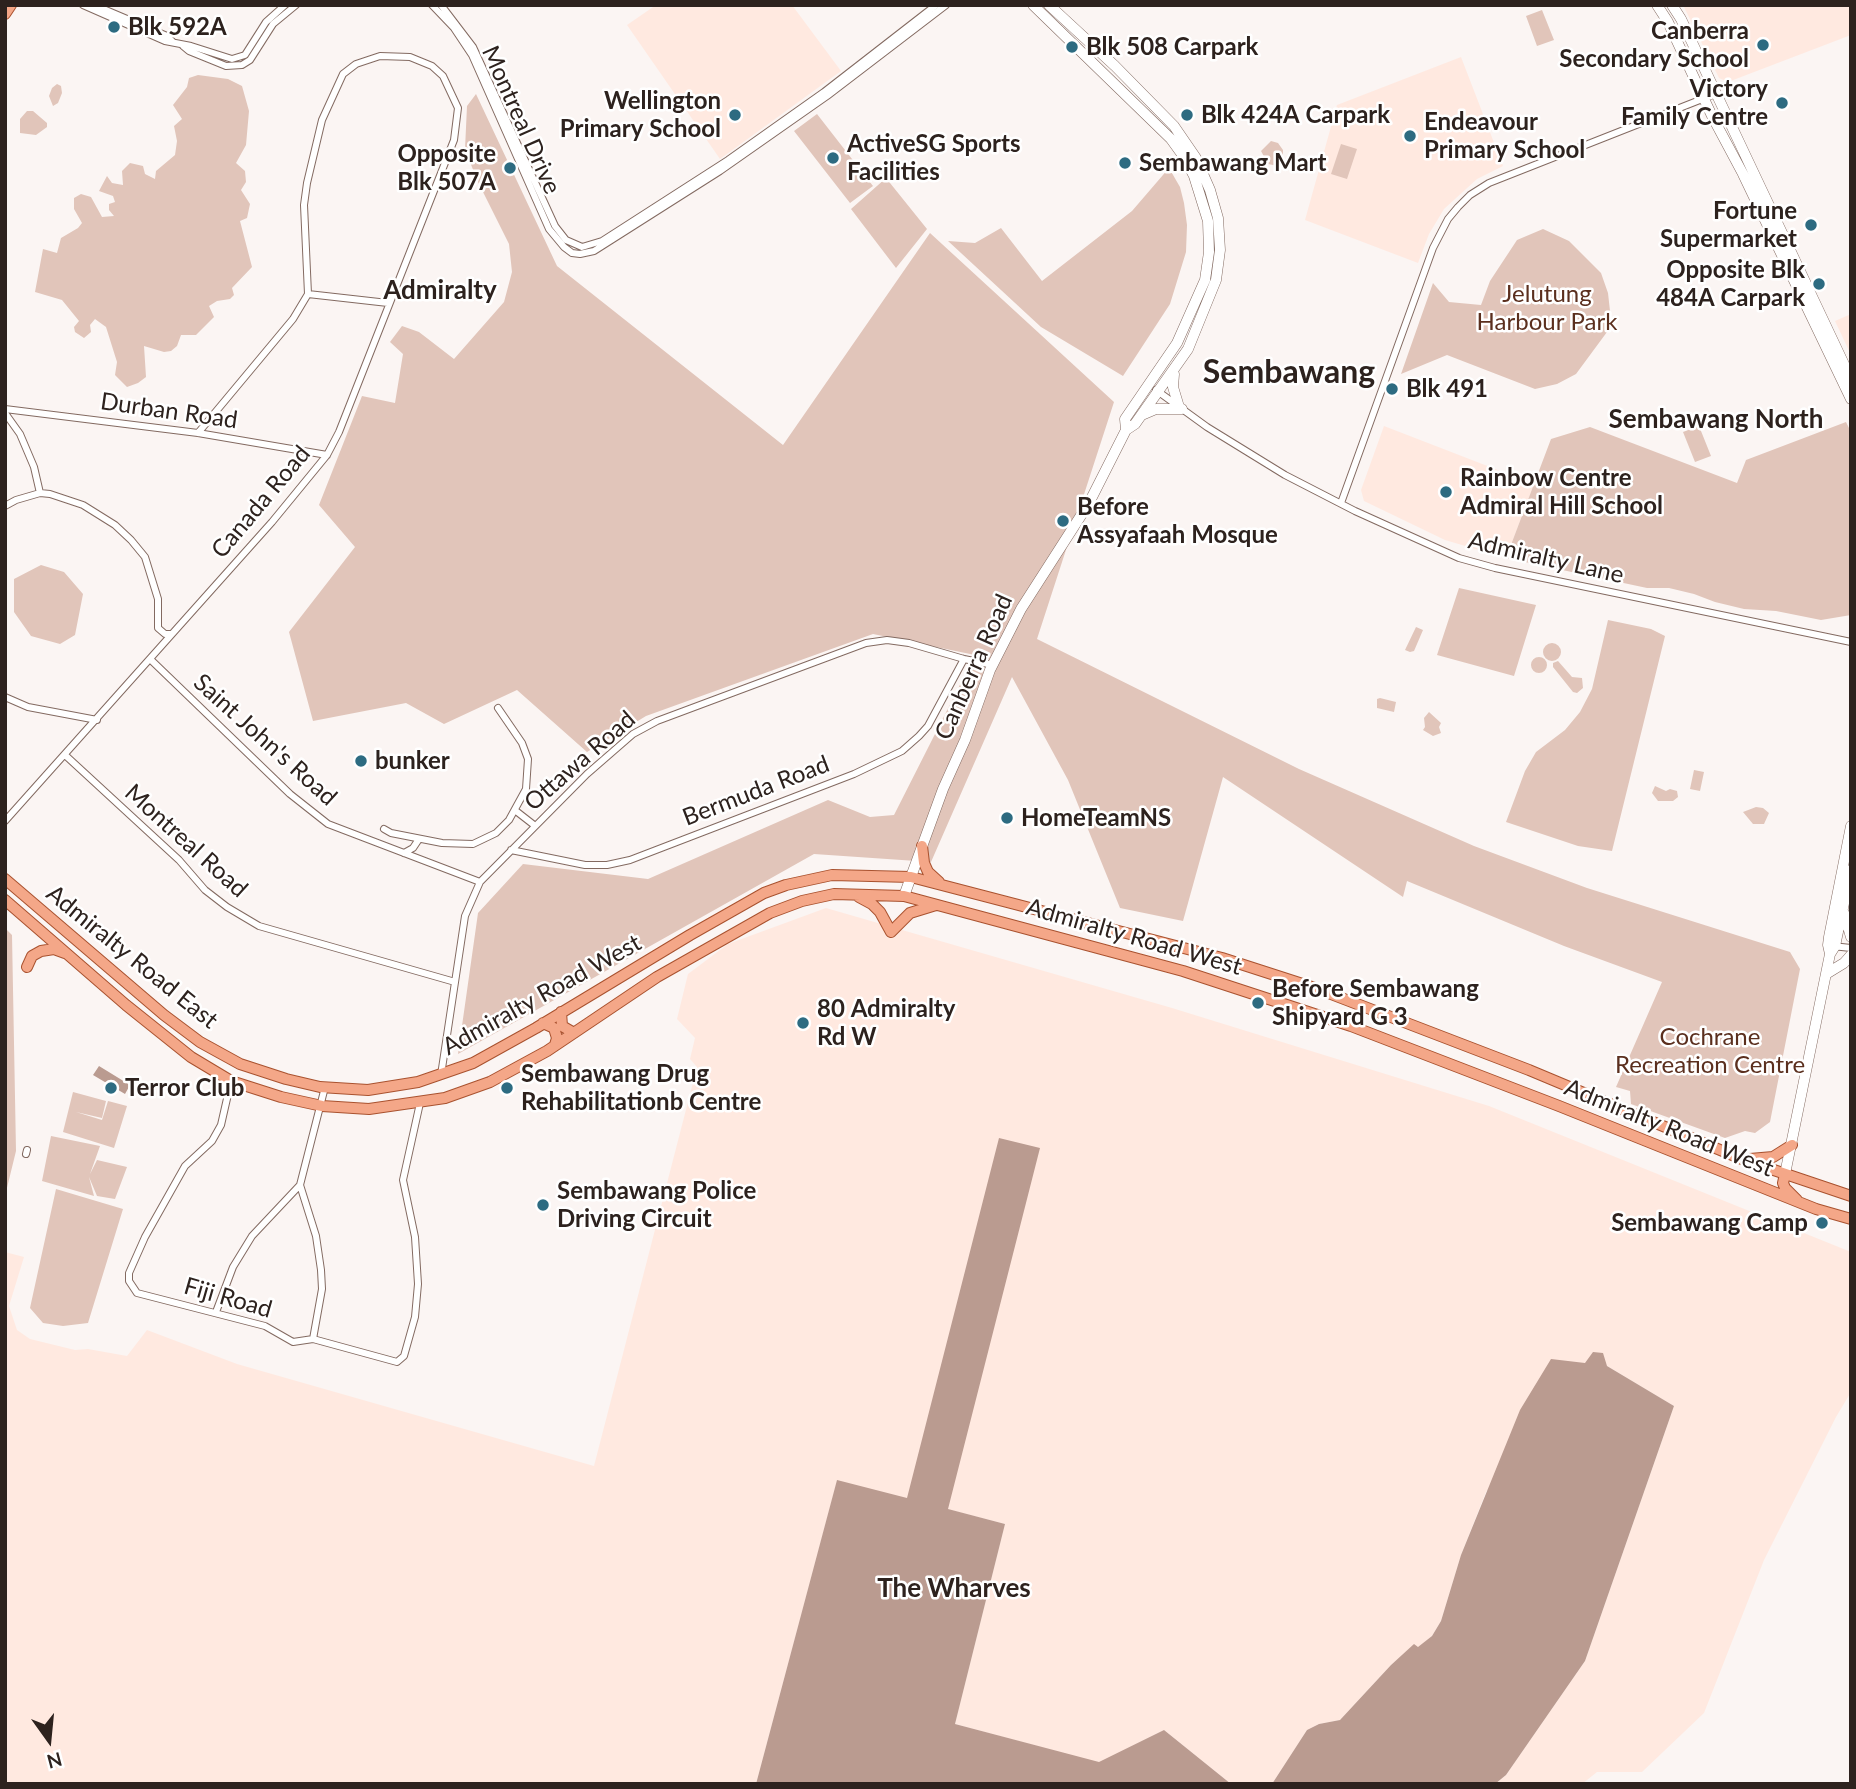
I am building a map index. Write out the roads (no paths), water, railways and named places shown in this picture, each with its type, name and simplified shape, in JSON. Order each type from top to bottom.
[{"type":"main road","points":[[5,14],[11,5]]},
{"type":"main road","name":"Canberra Road","points":[[1033,5],[1171,139],[1184,157],[1202,197],[1208,221],[1209,252],[1205,280],[1177,343],[1125,419],[1126,430]]},
{"type":"main road","name":"Canberra Road","points":[[904,896],[993,665],[1021,609],[1089,503],[1126,430],[1141,416],[1188,349],[1216,280],[1220,250],[1218,218],[1210,190],[1196,158],[1174,127],[1115,66],[1049,5]]},
{"type":"main road","points":[[1657,5],[1743,174],[1851,399]]},
{"type":"main road","points":[[1672,5],[1851,379]]},
{"type":"main road","points":[[1141,416],[1156,409],[1180,408],[1172,387],[1175,370]]},
{"type":"main road","points":[[1799,1202],[1785,1188],[1783,1182],[1831,948],[1851,826]]},
{"type":"main road","points":[[922,846],[928,872],[944,885]]},
{"type":"main road","points":[[1831,948],[1844,909],[1851,870]]},
{"type":"main road","name":"Admiralty Road West","points":[[441,1076],[473,1063],[764,893],[832,874],[911,877],[1222,958],[1318,989],[1529,1070],[1744,1160],[1851,1196]]},
{"type":"main road","name":"Admiralty Road East","points":[[5,879],[164,1016],[200,1042],[240,1064],[286,1079],[325,1087],[368,1090],[441,1076]]},
{"type":"main road","points":[[854,895],[872,904],[886,920],[891,932],[910,913],[939,905]]},
{"type":"main road","name":"Admiralty Road West","points":[[420,1103],[445,1098],[490,1082],[555,1045],[657,977],[769,913],[802,901],[823,897],[904,896],[1183,971],[1382,1037],[1799,1202],[1851,1219]]},
{"type":"main road","name":"Admiralty Road East","points":[[5,900],[126,1005],[191,1057],[230,1081],[322,1106],[369,1109],[420,1103]]},
{"type":"main road","points":[[1844,909],[1851,936]]},
{"type":"main road","points":[[1063,916],[1085,929],[1085,943]]},
{"type":"main road","points":[[27,967],[32,956],[41,951],[54,949],[71,955]]},
{"type":"main road","points":[[1826,974],[1844,963],[1851,955]]},
{"type":"main road","points":[[629,971],[648,968],[657,977]]},
{"type":"main road","points":[[561,1012],[562,1026],[574,1033]]},
{"type":"main road","points":[[543,1023],[554,1028],[557,1038],[555,1045]]},
{"type":"main road","points":[[1744,1160],[1773,1157],[1792,1145]]},
{"type":"street","points":[[83,5],[226,66],[242,65],[250,60],[273,24],[296,5]]},
{"type":"street","points":[[94,5],[167,36],[173,42]]},
{"type":"street","points":[[183,46],[191,46],[225,59],[237,59],[245,55],[266,22],[285,5]]},
{"type":"street","name":"Montreal Drive","points":[[432,5],[454,28],[472,55],[549,229],[572,253],[594,251],[700,184],[824,98],[946,5]]},
{"type":"street","name":"Montreal Drive","points":[[441,5],[473,47],[560,234],[582,247],[595,244],[697,180],[824,93],[936,5]]},
{"type":"street","name":"Canada Road","points":[[5,821],[298,492],[327,455],[339,432],[454,140],[458,108],[443,76],[432,66],[410,57],[380,56],[356,64],[343,74],[322,120],[307,183],[304,205],[308,294]]},
{"type":"street","points":[[1340,503],[1433,248],[1448,219],[1458,207],[1470,195],[1489,183],[1715,94]]},
{"type":"street","points":[[198,433],[293,319],[308,294],[388,303]]},
{"type":"street","name":"Admiralty Lane","points":[[1148,385],[1246,452],[1340,503],[1426,545],[1480,565],[1851,642]]},
{"type":"street","points":[[5,411],[20,433],[40,493]]},
{"type":"street","name":"Durban Road","points":[[5,411],[198,433],[327,455]]},
{"type":"street","points":[[5,506],[40,493],[51,494],[83,505],[115,524],[145,557],[158,599],[158,628],[165,634],[170,634]]},
{"type":"street","name":"Ottawa Road","points":[[441,1076],[465,916],[480,882],[534,825],[633,734],[657,721],[866,643],[887,640],[909,643],[993,665]]},
{"type":"street","name":"Saint John's Road","points":[[150,659],[308,810],[328,824],[480,882]]},
{"type":"street","name":"Bermuda Road","points":[[512,850],[560,861],[607,865],[630,860],[854,774],[902,751],[919,736],[928,726],[964,659]]},
{"type":"street","points":[[5,697],[28,706],[97,720]]},
{"type":"street","points":[[384,829],[442,843],[473,844],[496,834],[516,811],[526,789],[528,759],[517,734],[498,708]]},
{"type":"street","name":"Montreal Road","points":[[65,755],[179,860],[205,890],[227,907],[264,928],[455,982]]},
{"type":"street","points":[[516,811],[534,825]]},
{"type":"street","points":[[404,853],[413,848],[419,839]]},
{"type":"street","points":[[1831,948],[1851,948]]},
{"type":"street","name":"Fiji Road","points":[[230,1081],[221,1125],[212,1140],[185,1166],[145,1237],[129,1273],[130,1282],[137,1293],[265,1326],[293,1342],[302,1343],[313,1339],[392,1361],[400,1361],[404,1356],[415,1317],[418,1283],[415,1237],[403,1180],[420,1103]]},
{"type":"street","points":[[216,1312],[233,1267],[252,1236],[300,1185],[325,1087]]},
{"type":"street","points":[[300,1185],[316,1236],[321,1270],[322,1289],[313,1339]]},
{"type":"place","name":"Blk 592A","points":[[114,27]]},
{"type":"place","name":"Canberra Secondary School","points":[[1763,45]]},
{"type":"place","name":"Blk 508 Carpark","points":[[1072,47]]},
{"type":"place","name":"Victory Family Centre","points":[[1782,103]]},
{"type":"place","name":"Wellington Primary School","points":[[735,115]]},
{"type":"place","name":"Blk 424A Carpark","points":[[1187,115]]},
{"type":"place","name":"Endeavour Primary School","points":[[1410,136]]},
{"type":"place","name":"ActiveSG Sports Facilities","points":[[833,158]]},
{"type":"place","name":"Sembawang Mart","points":[[1125,163]]},
{"type":"place","name":"Opposite Blk 507A","points":[[510,168]]},
{"type":"place","name":"Fortune Supermarket","points":[[1811,225]]},
{"type":"place","name":"Opposite Blk 484A Carpark","points":[[1819,284]]},
{"type":"place","name":"Blk 491","points":[[1392,389]]},
{"type":"place","name":"Rainbow Centre Admiral Hill School","points":[[1446,492]]},
{"type":"place","name":"Before Assyafaah Mosque","points":[[1063,521]]},
{"type":"place","name":"bunker","points":[[361,761]]},
{"type":"place","name":"HomeTeamNS","points":[[1007,818]]},
{"type":"place","name":"Before Sembawang Shipyard G 3","points":[[1258,1003]]},
{"type":"place","name":"80 Admiralty Rd W","points":[[803,1023]]},
{"type":"place","name":"Terror Club","points":[[111,1088]]},
{"type":"place","name":"Sembawang Drug Rehabilitationb Centre","points":[[507,1088]]},
{"type":"place","name":"Sembawang Police Driving Circuit","points":[[543,1205]]},
{"type":"place","name":"Sembawang Camp","points":[[1822,1223]]},
{"type":"district","name":"Admiralty","points":[[440,291]]},
{"type":"district","name":"Sembawang","points":[[1289,373]]},
{"type":"district","name":"Sembawang North","points":[[1716,420]]},
{"type":"district","name":"The Wharves","points":[[954,1589]]},
{"type":"park label","name":"Jelutung Harbour Park","points":[[1547,308]]},
{"type":"park label","name":"Cochrane Recreation Centre","points":[[1710,1051]]}]
